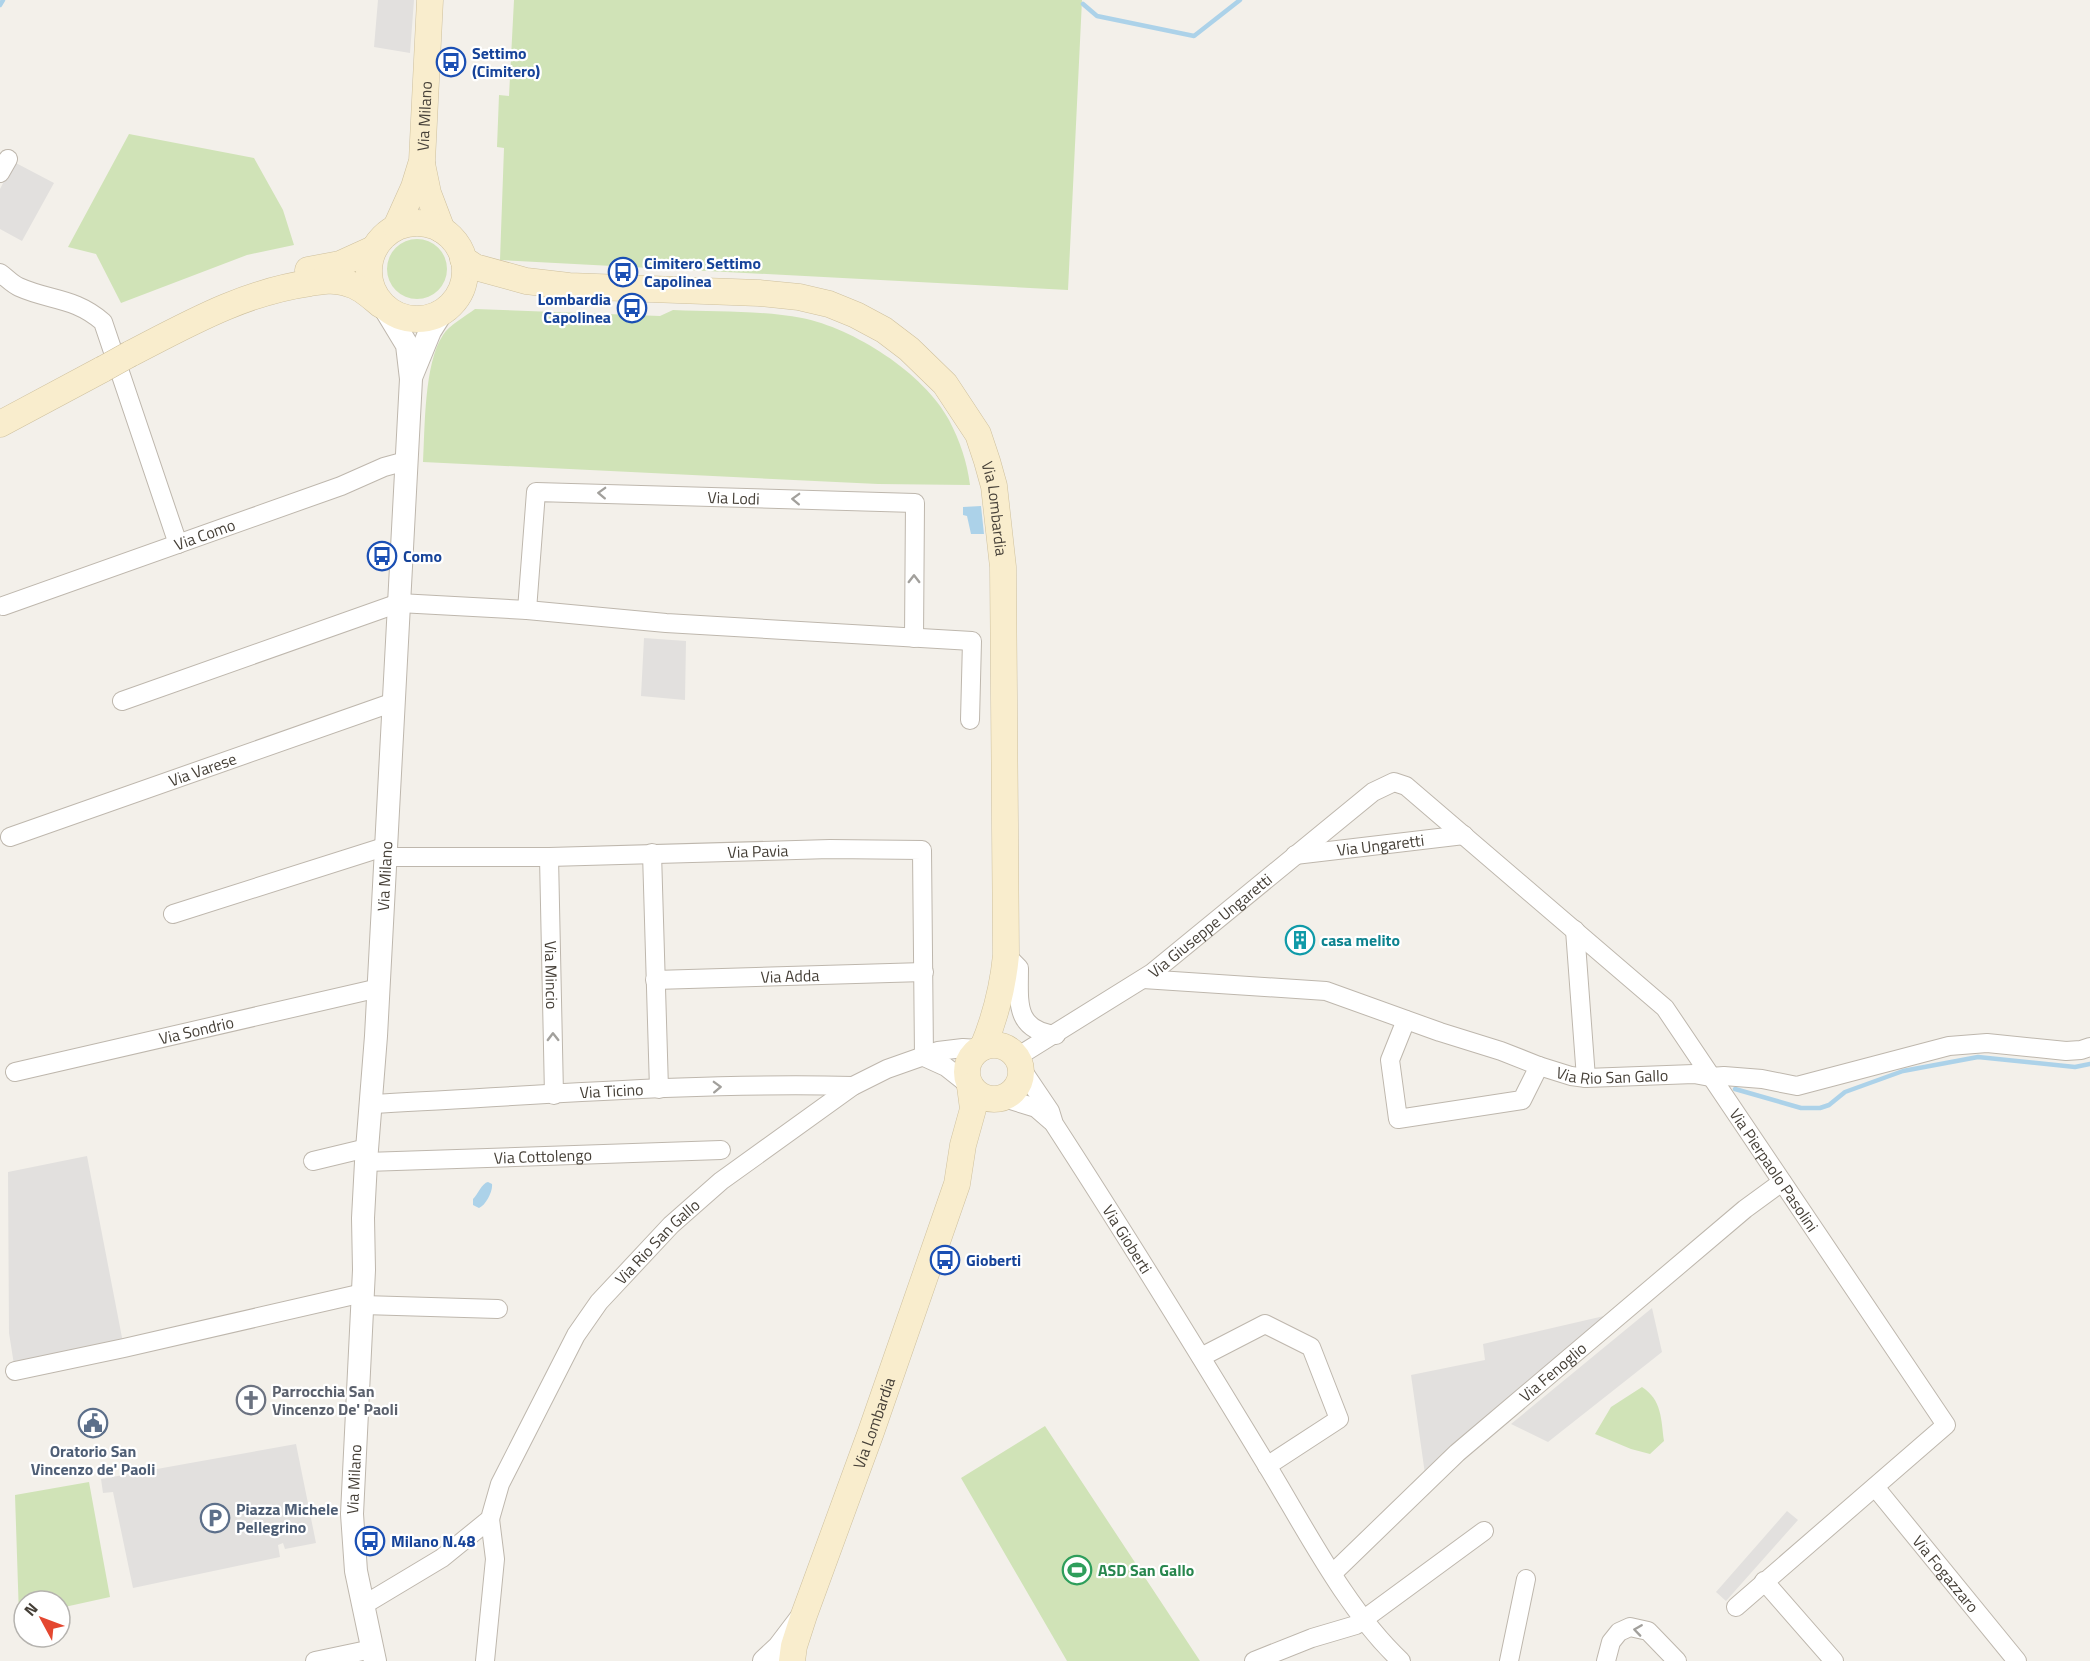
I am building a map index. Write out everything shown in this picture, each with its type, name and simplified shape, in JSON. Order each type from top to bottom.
[{"type":"main road","name":"Via Milano","points":[[430,0],[422,161],[428,193],[442,230],[459,247],[464,274],[461,289],[448,307]]},
{"type":"main road","name":"Via Milano","points":[[384,307],[372,290],[368,269],[373,249],[383,236],[396,227],[414,187],[422,161]]},
{"type":"main road","points":[[396,227],[419,223],[442,230]]},
{"type":"main road","points":[[128,348],[182,311],[228,290],[282,274],[340,264],[373,249]]},
{"type":"main road","points":[[463,259],[475,267],[526,281]]},
{"type":"main road","points":[[0,409],[128,348],[216,310],[292,285],[327,281],[349,283],[402,317],[423,319],[471,293],[492,286],[526,281]]},
{"type":"main road","name":"Via Lombardia","points":[[526,281],[759,293],[799,297],[829,304],[884,330],[929,367],[957,401],[978,434],[994,486],[1004,567],[1005,967],[1009,991],[1004,1021],[1005,1035],[1016,1058]]},
{"type":"main road","points":[[0,424],[100,362]]},
{"type":"main road","name":"Via Lombardia","points":[[981,1048],[993,1021],[1005,967]]},
{"type":"main road","points":[[997,1045],[1016,1058],[1021,1075],[1017,1087],[1004,1098],[987,1099],[976,1093],[970,1086],[967,1066],[970,1058],[981,1048],[997,1045]]},
{"type":"main road","name":"Via Lombardia","points":[[792,1661],[794,1646],[804,1615],[871,1432],[957,1184],[963,1145],[973,1109],[970,1086]]},
{"type":"main road","name":"Via Lombardia","points":[[957,1184],[978,1149],[988,1122],[1004,1098]]},
{"type":"street","points":[[0,273],[18,286],[89,310],[103,322],[178,544]]},
{"type":"street","name":"Via Milano","points":[[374,1655],[362,1606],[352,1542],[352,1514],[363,1299],[366,1155],[372,1104],[379,988],[411,379],[407,345],[384,307]]},
{"type":"street","name":"Via Milano","points":[[411,379],[430,331],[448,307]]},
{"type":"street","name":"Via Como","points":[[3,606],[341,486],[384,467],[406,461]]},
{"type":"street","name":"Via Lodi","points":[[527,610],[536,492],[915,502],[914,638]]},
{"type":"street","points":[[122,701],[399,603],[527,610],[666,623],[972,641],[970,720]]},
{"type":"street","name":"Via Varese","points":[[10,837],[394,702]]},
{"type":"street","name":"Via Pierpaolo Pasolini","points":[[1394,782],[1406,786],[1665,1008],[1946,1425],[1736,1607]]},
{"type":"street","name":"Via Giuseppe Ungaretti","points":[[1016,1058],[1143,979],[1373,792],[1394,782]]},
{"type":"street","name":"Via Ungaretti","points":[[1295,855],[1464,836]]},
{"type":"street","name":"Via Pavia","points":[[173,914],[386,852],[549,857],[830,849],[922,850],[924,1057]]},
{"type":"street","points":[[652,853],[659,1089]]},
{"type":"street","name":"Via Mincio","points":[[549,857],[554,1095]]},
{"type":"street","points":[[1575,930],[1586,1078]]},
{"type":"street","points":[[1005,967],[1019,968],[1020,1007],[1024,1020],[1043,1033],[1056,1035]]},
{"type":"street","name":"Via Adda","points":[[655,980],[924,972]]},
{"type":"street","name":"Via Rio San Gallo","points":[[1143,979],[1326,991],[1539,1066],[1586,1078],[1694,1074],[1710,1077],[1762,1079],[1797,1086],[1949,1046],[1987,1044],[2066,1052],[2090,1047]]},
{"type":"street","name":"Via Sondrio","points":[[15,1072],[379,988]]},
{"type":"street","points":[[1406,1020],[1390,1060],[1398,1119],[1522,1100],[1539,1066]]},
{"type":"street","name":"Via Rio San Gallo","points":[[485,1661],[495,1559],[490,1519],[500,1484],[576,1335],[599,1302],[671,1225],[721,1181],[853,1086],[887,1069],[938,1051],[981,1048]]},
{"type":"street","points":[[924,1057],[946,1067],[970,1086]]},
{"type":"street","points":[[1016,1058],[1050,1111],[1054,1124]]},
{"type":"street","name":"Via Ticino","points":[[372,1104],[659,1089],[795,1085],[853,1086]]},
{"type":"street","points":[[1004,1098],[1036,1108],[1054,1124]]},
{"type":"street","name":"Via Gioberti","points":[[1054,1124],[1201,1357],[1333,1573],[1381,1642],[1401,1661]]},
{"type":"street","name":"Via Cottolengo","points":[[366,1155],[721,1150]]},
{"type":"street","points":[[313,1161],[366,1155]]},
{"type":"street","name":"Via Fenoglio","points":[[1333,1573],[1457,1453],[1736,1216],[1782,1182]]},
{"type":"street","points":[[15,1371],[363,1299],[498,1309]]},
{"type":"street","points":[[1201,1357],[1265,1324],[1311,1347],[1339,1419],[1267,1466]]},
{"type":"street","name":"Via Fogazzaro","points":[[1875,1487],[2017,1661]]},
{"type":"street","points":[[362,1606],[442,1558],[490,1519]]},
{"type":"street","points":[[1254,1661],[1365,1620],[1484,1531]]},
{"type":"street","points":[[1509,1661],[1526,1579]]},
{"type":"street","points":[[1764,1581],[1834,1661]]},
{"type":"street","points":[[764,1661],[804,1615]]},
{"type":"street","points":[[1606,1661],[1611,1642],[1619,1632],[1630,1627],[1648,1631],[1677,1661]]},
{"type":"street","points":[[315,1661],[374,1655]]},
{"type":"green space","points":[[514,0],[1082,0],[1068,290],[500,260],[504,148],[497,147],[499,95],[509,96]]},
{"type":"green space","points":[[129,134],[254,158],[283,210],[294,245],[247,255],[121,303],[96,254],[68,247]]},
{"type":"green space","points":[[417,239],[438,248],[447,269],[438,290],[417,299],[396,290],[387,269],[396,248]]},
{"type":"green space","points":[[475,309],[660,316],[673,310],[738,312],[786,315],[822,323],[864,342],[885,355],[923,386],[938,403],[953,428],[965,460],[970,485],[878,484],[423,462],[429,379],[437,347],[449,328]]},
{"type":"green space","points":[[1642,1387],[1649,1392],[1657,1404],[1664,1441],[1650,1454],[1595,1434],[1611,1407]]},
{"type":"green space","name":"ASD San Gallo","points":[[1045,1426],[1200,1661],[1067,1661],[961,1478]]},
{"type":"green space","points":[[89,1482],[110,1597],[72,1605],[72,1589],[18,1589],[15,1495]]},
{"type":"shaded area","points":[[378,0],[414,0],[410,53],[374,47]]},
{"type":"shaded area","points":[[14,162],[54,183],[22,241],[0,229],[0,189]]},
{"type":"shaded area","points":[[644,638],[686,641],[685,700],[641,696]]},
{"type":"shaded area","points":[[87,1156],[124,1348],[15,1371],[9,1333],[8,1172]]},
{"type":"shaded area","points":[[1652,1308],[1662,1352],[1548,1442],[1511,1424]]},
{"type":"shaded area","points":[[1604,1316],[1425,1474],[1411,1375],[1485,1360],[1483,1344]]},
{"type":"shaded area","name":"Piazza Michele Pellegrino","points":[[296,1444],[316,1543],[285,1549],[283,1543],[278,1545],[280,1557],[133,1588],[113,1492],[103,1493],[101,1479]]},
{"type":"shaded area","points":[[1787,1511],[1798,1520],[1726,1601],[1716,1592]]},
{"type":"water","points":[[981,506],[984,534],[971,534],[967,516],[963,515],[963,507]]},
{"type":"water","points":[[488,1182],[492,1184],[490,1194],[479,1208],[473,1205],[473,1199],[482,1186]]},
{"type":"waterway","points":[[0,5],[3,0]]},
{"type":"waterway","points":[[1083,4],[1097,16],[1194,36],[1240,0]]},
{"type":"waterway","points":[[1735,1089],[1801,1108],[1820,1108],[1829,1105],[1845,1092],[1903,1071],[1978,1057],[2075,1067],[2090,1064]]},
{"type":"place","name":"Settimo (Cimitero)","points":[[451,62]]},
{"type":"place","name":"Cimitero Settimo Capolinea","points":[[623,272]]},
{"type":"place","name":"Lombardia Capolinea","points":[[632,308]]},
{"type":"place","name":"Como","points":[[382,556]]},
{"type":"place","name":"casa melito","points":[[1300,940]]},
{"type":"place","name":"Gioberti","points":[[945,1260]]},
{"type":"place","name":"Parrocchia San Vincenzo De' Paoli","points":[[251,1400]]},
{"type":"place","name":"Oratorio San Vincenzo de' Paoli","points":[[93,1423]]},
{"type":"place","name":"Piazza Michele Pellegrino","points":[[215,1518]]},
{"type":"place","name":"Milano N.48","points":[[370,1541]]},
{"type":"place","name":"ASD San Gallo","points":[[1077,1570]]}]
